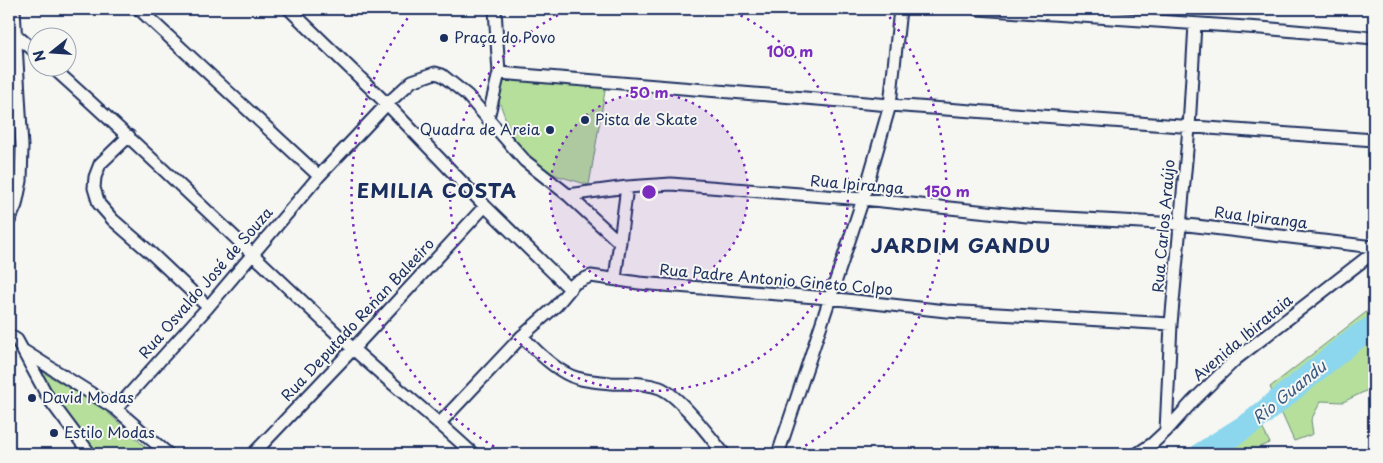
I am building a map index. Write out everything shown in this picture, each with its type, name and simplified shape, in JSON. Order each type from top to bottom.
[{"type":"street","points":[[9,221],[16,205],[22,181],[22,147],[14,9]]},
{"type":"street","points":[[139,9],[319,176]]},
{"type":"street","points":[[289,9],[387,104],[485,206],[570,289]]},
{"type":"street","points":[[495,9],[499,73],[488,118],[525,161],[568,195],[620,243]]},
{"type":"street","points":[[778,454],[828,298],[863,200],[890,105],[900,9]]},
{"type":"street","points":[[977,9],[1261,28],[1374,38]]},
{"type":"street","name":"Rua Carlos Araújo","points":[[1166,431],[1171,324],[1195,24]]},
{"type":"street","points":[[16,35],[28,45]]},
{"type":"street","name":"Rua Osvaldo José de Souza","points":[[116,409],[208,307],[319,176],[387,104],[412,81],[435,73],[442,75],[467,95],[488,118]]},
{"type":"street","points":[[499,73],[1188,128],[1374,140]]},
{"type":"street","points":[[64,78],[129,136],[353,349],[440,423],[473,454]]},
{"type":"street","points":[[129,136],[100,164],[95,177],[94,188],[99,204],[113,220],[208,307]]},
{"type":"street","name":"Rua Ipiranga","points":[[568,195],[627,187],[671,184],[1027,216],[1179,224],[1374,247]]},
{"type":"street","points":[[615,278],[627,187]]},
{"type":"street","name":"Rua Deputado Renan Baleeiro","points":[[253,454],[485,206]]},
{"type":"street","name":"Avenida Ibirataia","points":[[1137,454],[1166,431],[1193,401],[1236,359],[1374,252]]},
{"type":"street","name":"Rua Padre Antonio Gineto Colpo","points":[[440,423],[522,336],[556,306],[575,283],[591,276],[639,283],[828,298],[946,311],[1171,324]]},
{"type":"street","points":[[9,335],[16,340],[24,351],[49,399],[90,454]]},
{"type":"street","points":[[522,336],[553,365],[575,378],[610,383],[639,382],[662,388],[678,401],[724,454]]},
{"type":"street","points":[[24,351],[116,409],[168,454]]},
{"type":"street","points":[[1369,454],[1374,452]]},
{"type":"green space","points":[[509,75],[606,85],[589,185],[558,176],[536,166],[516,147],[499,101],[501,85]]},
{"type":"green space","points":[[1374,306],[1374,387],[1343,402],[1321,401],[1311,420],[1313,434],[1294,441],[1270,387]]},
{"type":"green space","points":[[23,360],[105,410],[153,454],[98,454]]},
{"type":"green space","points":[[1253,410],[1270,443],[1243,454],[1186,454]]},
{"type":"waterway","name":"Rio Guandu","points":[[1202,454],[1251,423],[1353,340],[1374,327]]},
{"type":"place","name":"Praça do Povo","points":[[444,38]]},
{"type":"place","name":"Pista de Skate","points":[[585,120]]},
{"type":"place","name":"Quadra de Areia","points":[[550,130]]},
{"type":"place","name":"David Modas","points":[[32,398]]},
{"type":"place","name":"Estilo Modas","points":[[54,433]]},
{"type":"district","name":"EMILIA COSTA","points":[[437,191]]},
{"type":"district","name":"JARDIM GANDU","points":[[961,246]]}]
